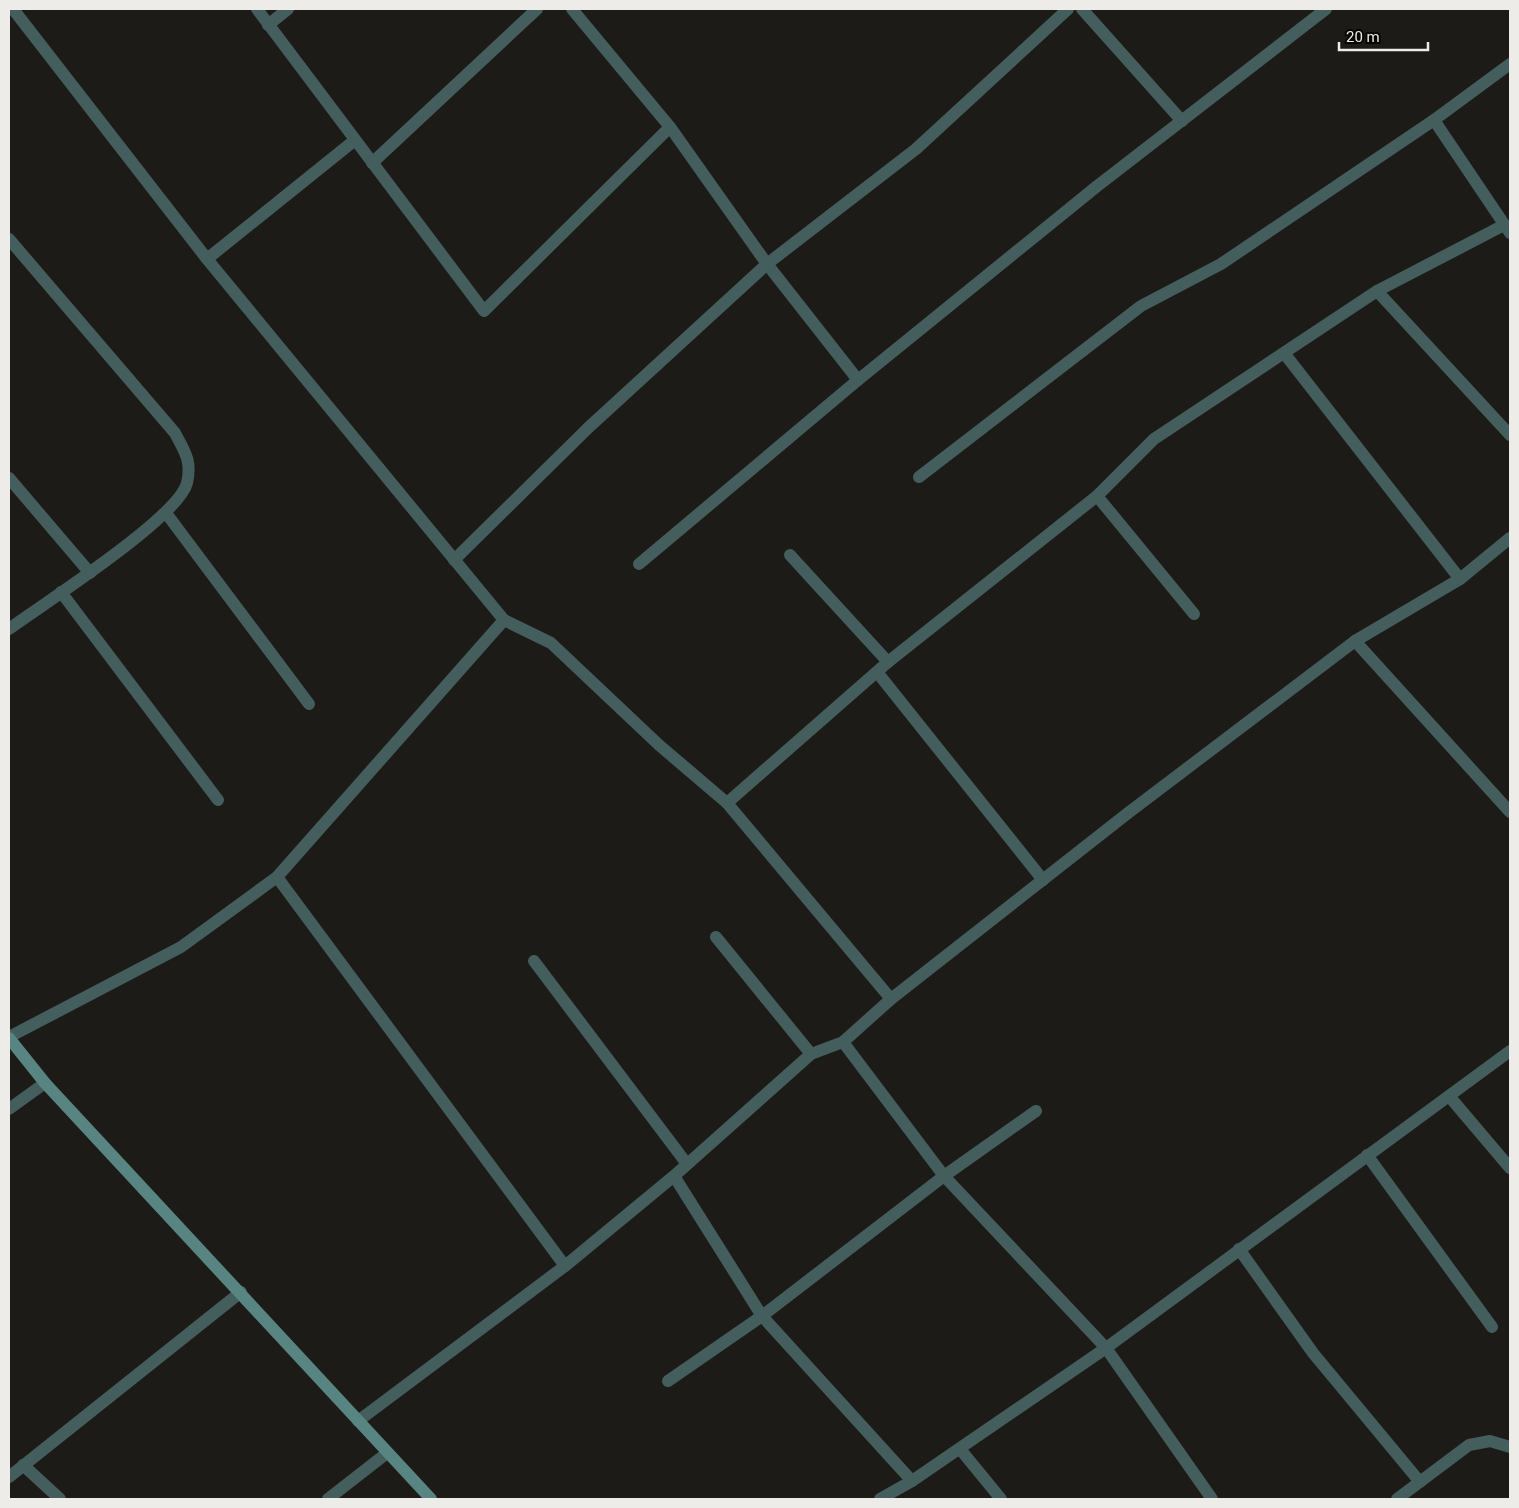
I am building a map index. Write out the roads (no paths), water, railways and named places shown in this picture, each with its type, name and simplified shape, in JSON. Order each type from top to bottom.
[{"type":"street","points":[[13,9],[207,259],[504,620],[551,643],[659,745],[727,803],[892,999]]},
{"type":"street","points":[[257,9],[484,311],[670,127]]},
{"type":"street","points":[[268,25],[288,9]]},
{"type":"street","points":[[372,163],[537,9]]},
{"type":"street","points":[[572,9],[670,127],[767,264],[858,380]]},
{"type":"street","points":[[454,560],[588,428],[767,264],[916,149],[1068,9]]},
{"type":"street","points":[[1082,9],[1182,121]]},
{"type":"street","points":[[639,564],[858,380],[1324,10]]},
{"type":"street","points":[[919,477],[1141,306],[1222,264],[1434,120],[1510,64]]},
{"type":"street","points":[[727,803],[888,662],[1098,496],[1154,439],[1377,291],[1507,229],[1434,120]]},
{"type":"street","points":[[207,259],[355,140]]},
{"type":"street","points":[[9,239],[175,433],[189,458],[186,484],[166,513],[90,572],[9,629]]},
{"type":"street","points":[[1377,291],[1510,435]]},
{"type":"street","points":[[1284,353],[1460,579]]},
{"type":"street","points":[[9,478],[90,572]]},
{"type":"street","points":[[1098,496],[1194,614]]},
{"type":"street","points":[[166,513],[309,704]]},
{"type":"street","points":[[358,1421],[565,1266],[674,1176],[811,1054],[843,1042],[892,999],[1043,880],[1355,640],[1460,579],[1510,538]]},
{"type":"street","points":[[790,555],[888,662]]},
{"type":"street","points":[[61,592],[218,800]]},
{"type":"street","points":[[431,1499],[241,1292],[45,1083],[9,1037],[181,947],[277,877],[504,620]]},
{"type":"street","points":[[1355,640],[1510,812]]},
{"type":"street","points":[[877,672],[1043,880]]},
{"type":"street","points":[[277,877],[565,1266]]},
{"type":"street","points":[[716,937],[811,1054]]},
{"type":"street","points":[[534,961],[687,1164]]},
{"type":"street","points":[[843,1042],[944,1176],[1106,1348],[1212,1499]]},
{"type":"street","points":[[880,1499],[912,1481],[960,1449],[1106,1348],[1510,1052]]},
{"type":"street","points":[[9,1110],[45,1083]]},
{"type":"street","points":[[1449,1096],[1510,1168]]},
{"type":"street","points":[[668,1381],[762,1316],[944,1176],[1036,1111]]},
{"type":"street","points":[[1367,1155],[1492,1327]]},
{"type":"street","points":[[674,1176],[762,1316],[912,1481]]},
{"type":"street","points":[[1239,1249],[1313,1353],[1420,1482]]},
{"type":"street","points":[[9,1477],[241,1292]]},
{"type":"street","points":[[1397,1499],[1469,1445],[1490,1441],[1510,1447]]},
{"type":"street","points":[[960,1449],[1002,1499]]},
{"type":"street","points":[[328,1499],[387,1453]]},
{"type":"street","points":[[23,1465],[60,1499]]}]
